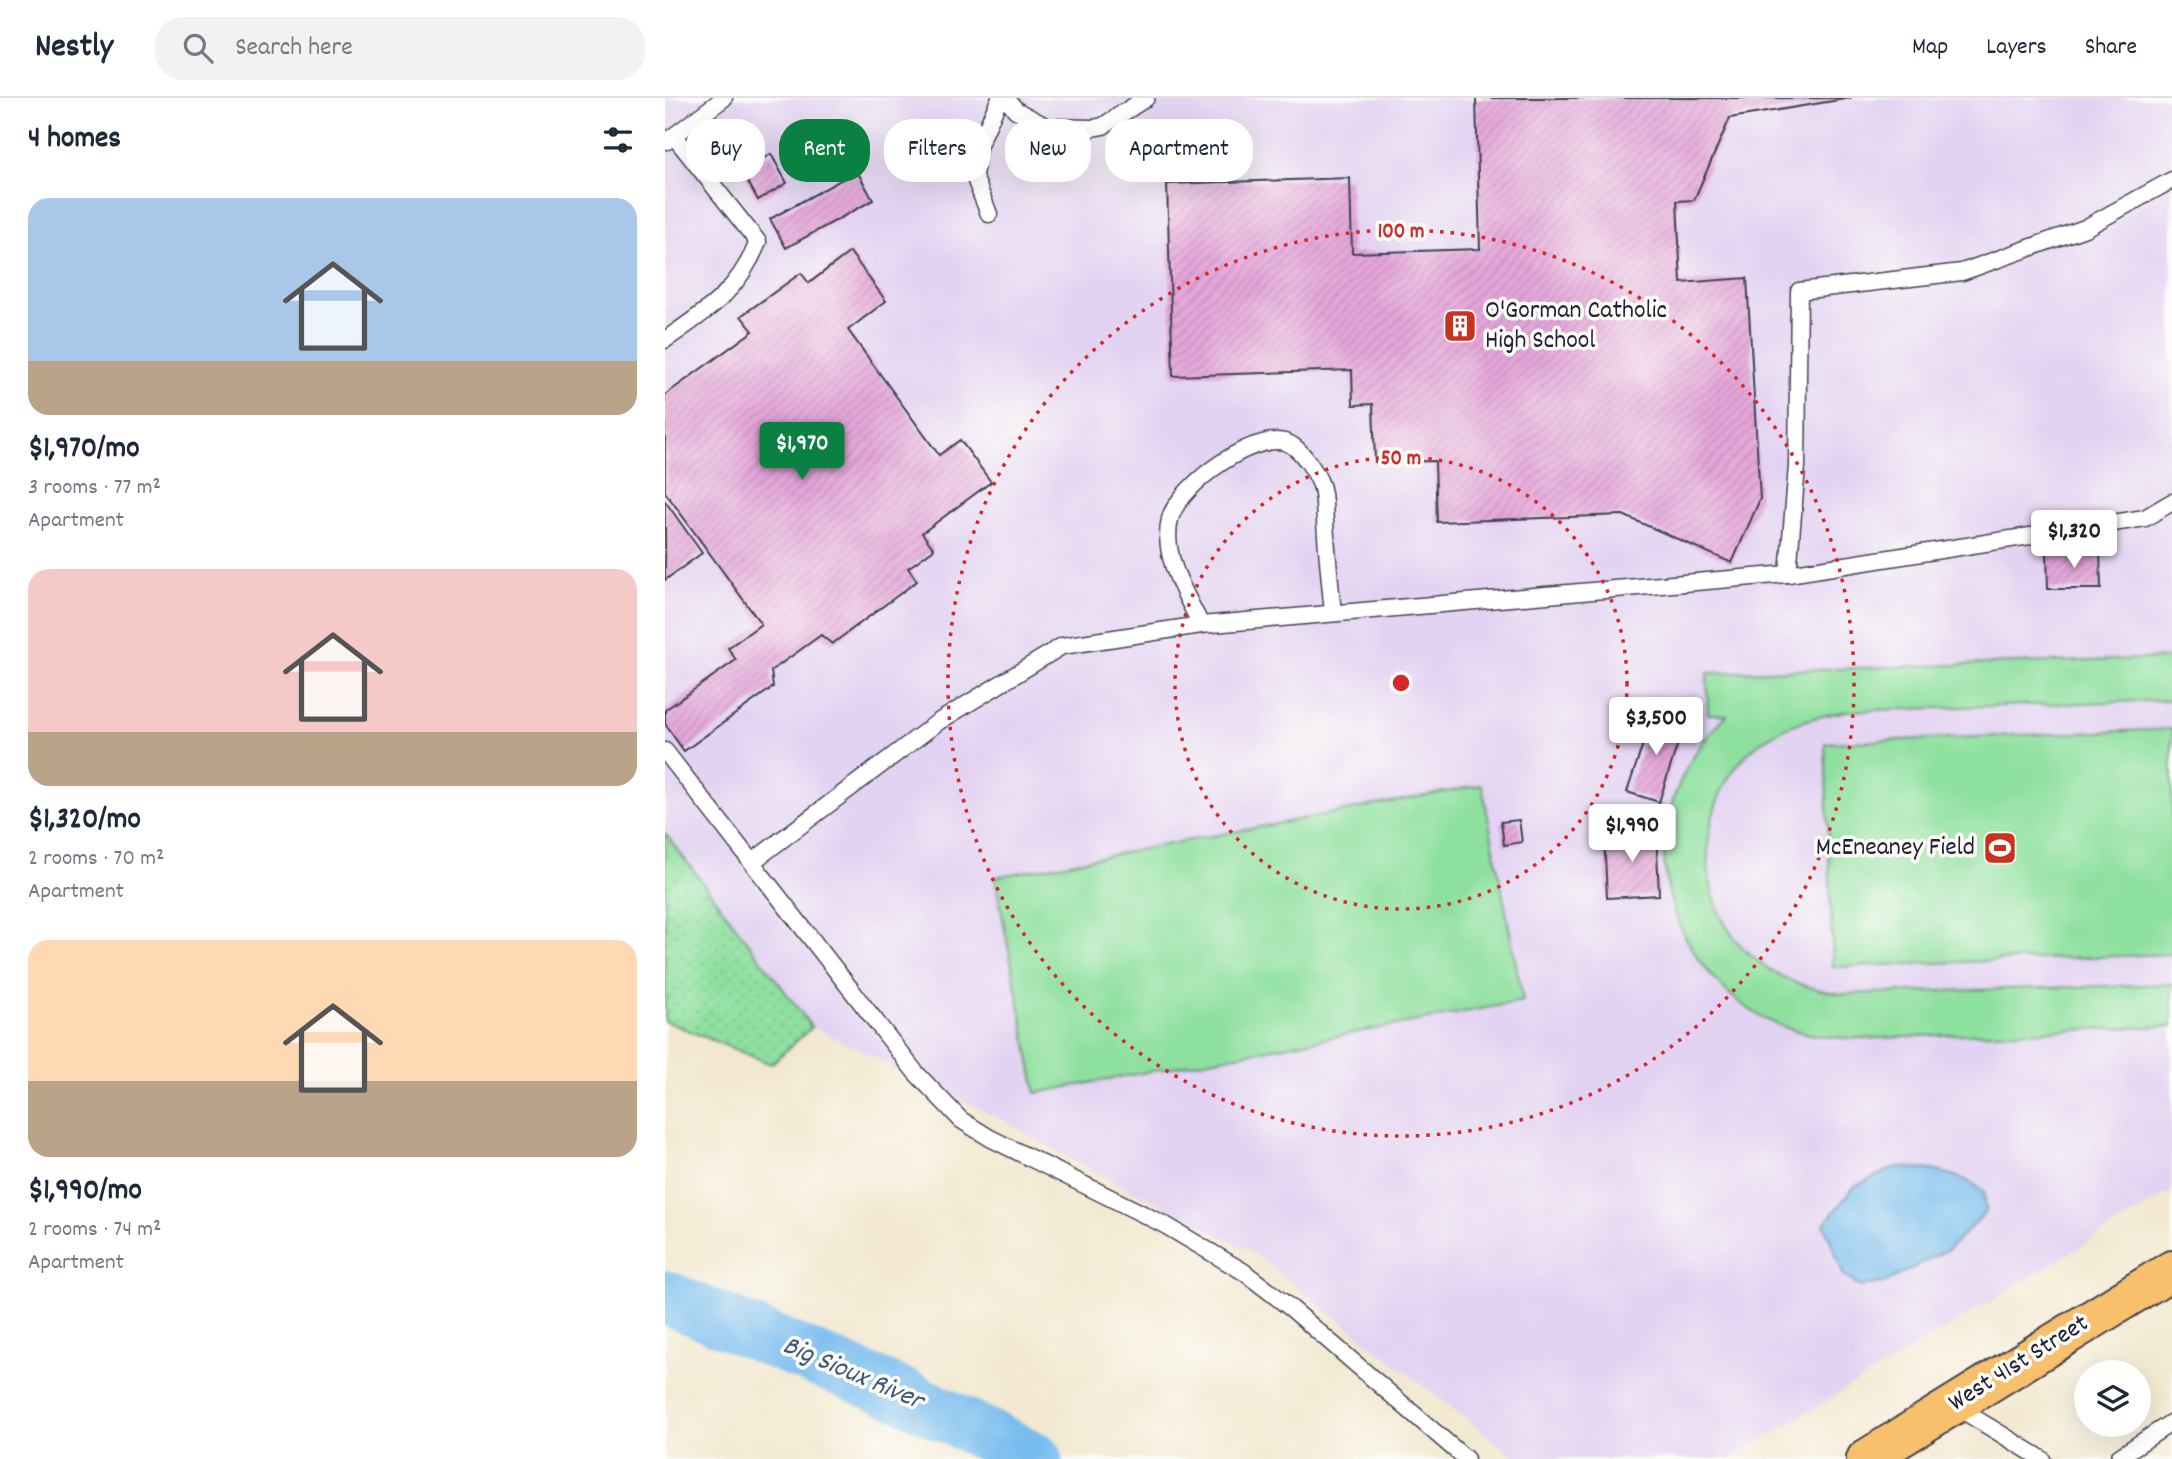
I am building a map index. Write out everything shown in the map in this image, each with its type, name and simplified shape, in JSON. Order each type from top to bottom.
[{"type":"main road","name":"West 41st Street","points":[[1866,1459],[2168,1279]]},
{"type":"lane","points":[[665,341],[723,299],[747,268],[758,242],[669,139],[724,98]]},
{"type":"lane","points":[[989,214],[974,176],[978,147],[1002,98],[1016,110],[1047,127],[1093,128],[1103,126],[1146,98]]},
{"type":"lane","points":[[1788,574],[1797,466],[1799,291],[1962,272],[2085,228],[2172,180]]},
{"type":"lane","points":[[1201,625],[1178,578],[1169,544],[1170,518],[1178,500],[1239,450],[1274,441],[1292,444],[1310,465],[1322,487],[1333,613]]},
{"type":"lane","points":[[752,862],[938,722],[1062,646],[1201,625],[1788,574],[2145,518],[2172,502]]},
{"type":"lane","points":[[665,751],[916,1073],[961,1120],[1029,1160],[1212,1250],[1292,1309],[1465,1459]]},
{"type":"lane","points":[[1953,1405],[2042,1459]]},
{"type":"lane","points":[[2118,1458],[2172,1422]]},
{"type":"shaded area","points":[[665,98],[2172,98],[2172,1191],[1730,1459],[1517,1459],[1249,1250],[1080,1164],[997,1117],[812,1027],[665,833]]},
{"type":"green space","points":[[2172,658],[2172,700],[1847,711],[1788,727],[1757,745],[1736,766],[1721,792],[1712,821],[1708,851],[1710,881],[1718,910],[1733,936],[1764,966],[1795,982],[1842,994],[2172,984],[2172,1026],[1875,1038],[1822,1036],[1793,1030],[1766,1019],[1741,1004],[1720,985],[1686,938],[1674,911],[1667,883],[1665,837],[1676,792],[1686,771],[1697,750],[1727,715],[1708,714],[1707,673]]},
{"type":"green space","name":"McEneaney Field","points":[[2172,729],[2172,954],[1833,967],[1825,743]]},
{"type":"green space","points":[[1482,785],[1523,1001],[1036,1093],[995,877]]},
{"type":"green space","points":[[665,833],[812,1027],[771,1064],[665,1021]]},
{"type":"water","points":[[1895,1167],[1930,1170],[1974,1184],[1984,1191],[1986,1212],[1949,1249],[1886,1282],[1860,1287],[1844,1276],[1824,1224],[1855,1186]]},
{"type":"building","name":"O'Gorman Catholic High School","points":[[1476,98],[1851,98],[1730,118],[1694,200],[1677,201],[1681,283],[1747,278],[1760,499],[1732,563],[1623,515],[1437,522],[1435,461],[1375,462],[1373,404],[1353,405],[1352,370],[1173,376],[1167,184],[1350,178],[1352,253],[1480,249]]},
{"type":"building","points":[[771,154],[779,168],[779,182],[787,183],[758,200],[748,182],[765,182],[765,158]]},
{"type":"building","points":[[837,182],[863,182],[873,200],[786,248],[770,219]]},
{"type":"building","points":[[850,252],[886,301],[848,330],[939,455],[960,440],[991,482],[922,533],[934,549],[908,568],[917,581],[832,644],[821,635],[771,671],[773,687],[684,751],[665,724],[665,710],[736,660],[728,648],[761,624],[665,492],[665,395],[753,331],[741,316],[801,273],[809,283]]},
{"type":"building","points":[[665,501],[702,553],[665,580]]},
{"type":"building","points":[[2100,550],[2101,589],[2048,589],[2047,551]]},
{"type":"building","points":[[1654,711],[1685,721],[1659,802],[1627,792]]},
{"type":"building","points":[[1519,820],[1522,842],[1504,845],[1501,822]]},
{"type":"building","points":[[1656,831],[1659,895],[1607,898],[1604,834]]},
{"type":"waterway","name":"Big Sioux River","points":[[665,1297],[905,1396],[1036,1459]]},
{"type":"place","name":"O'Gorman Catholic High School","points":[[1460,326]]},
{"type":"place","name":"McEneaney Field","points":[[2000,848]]}]
